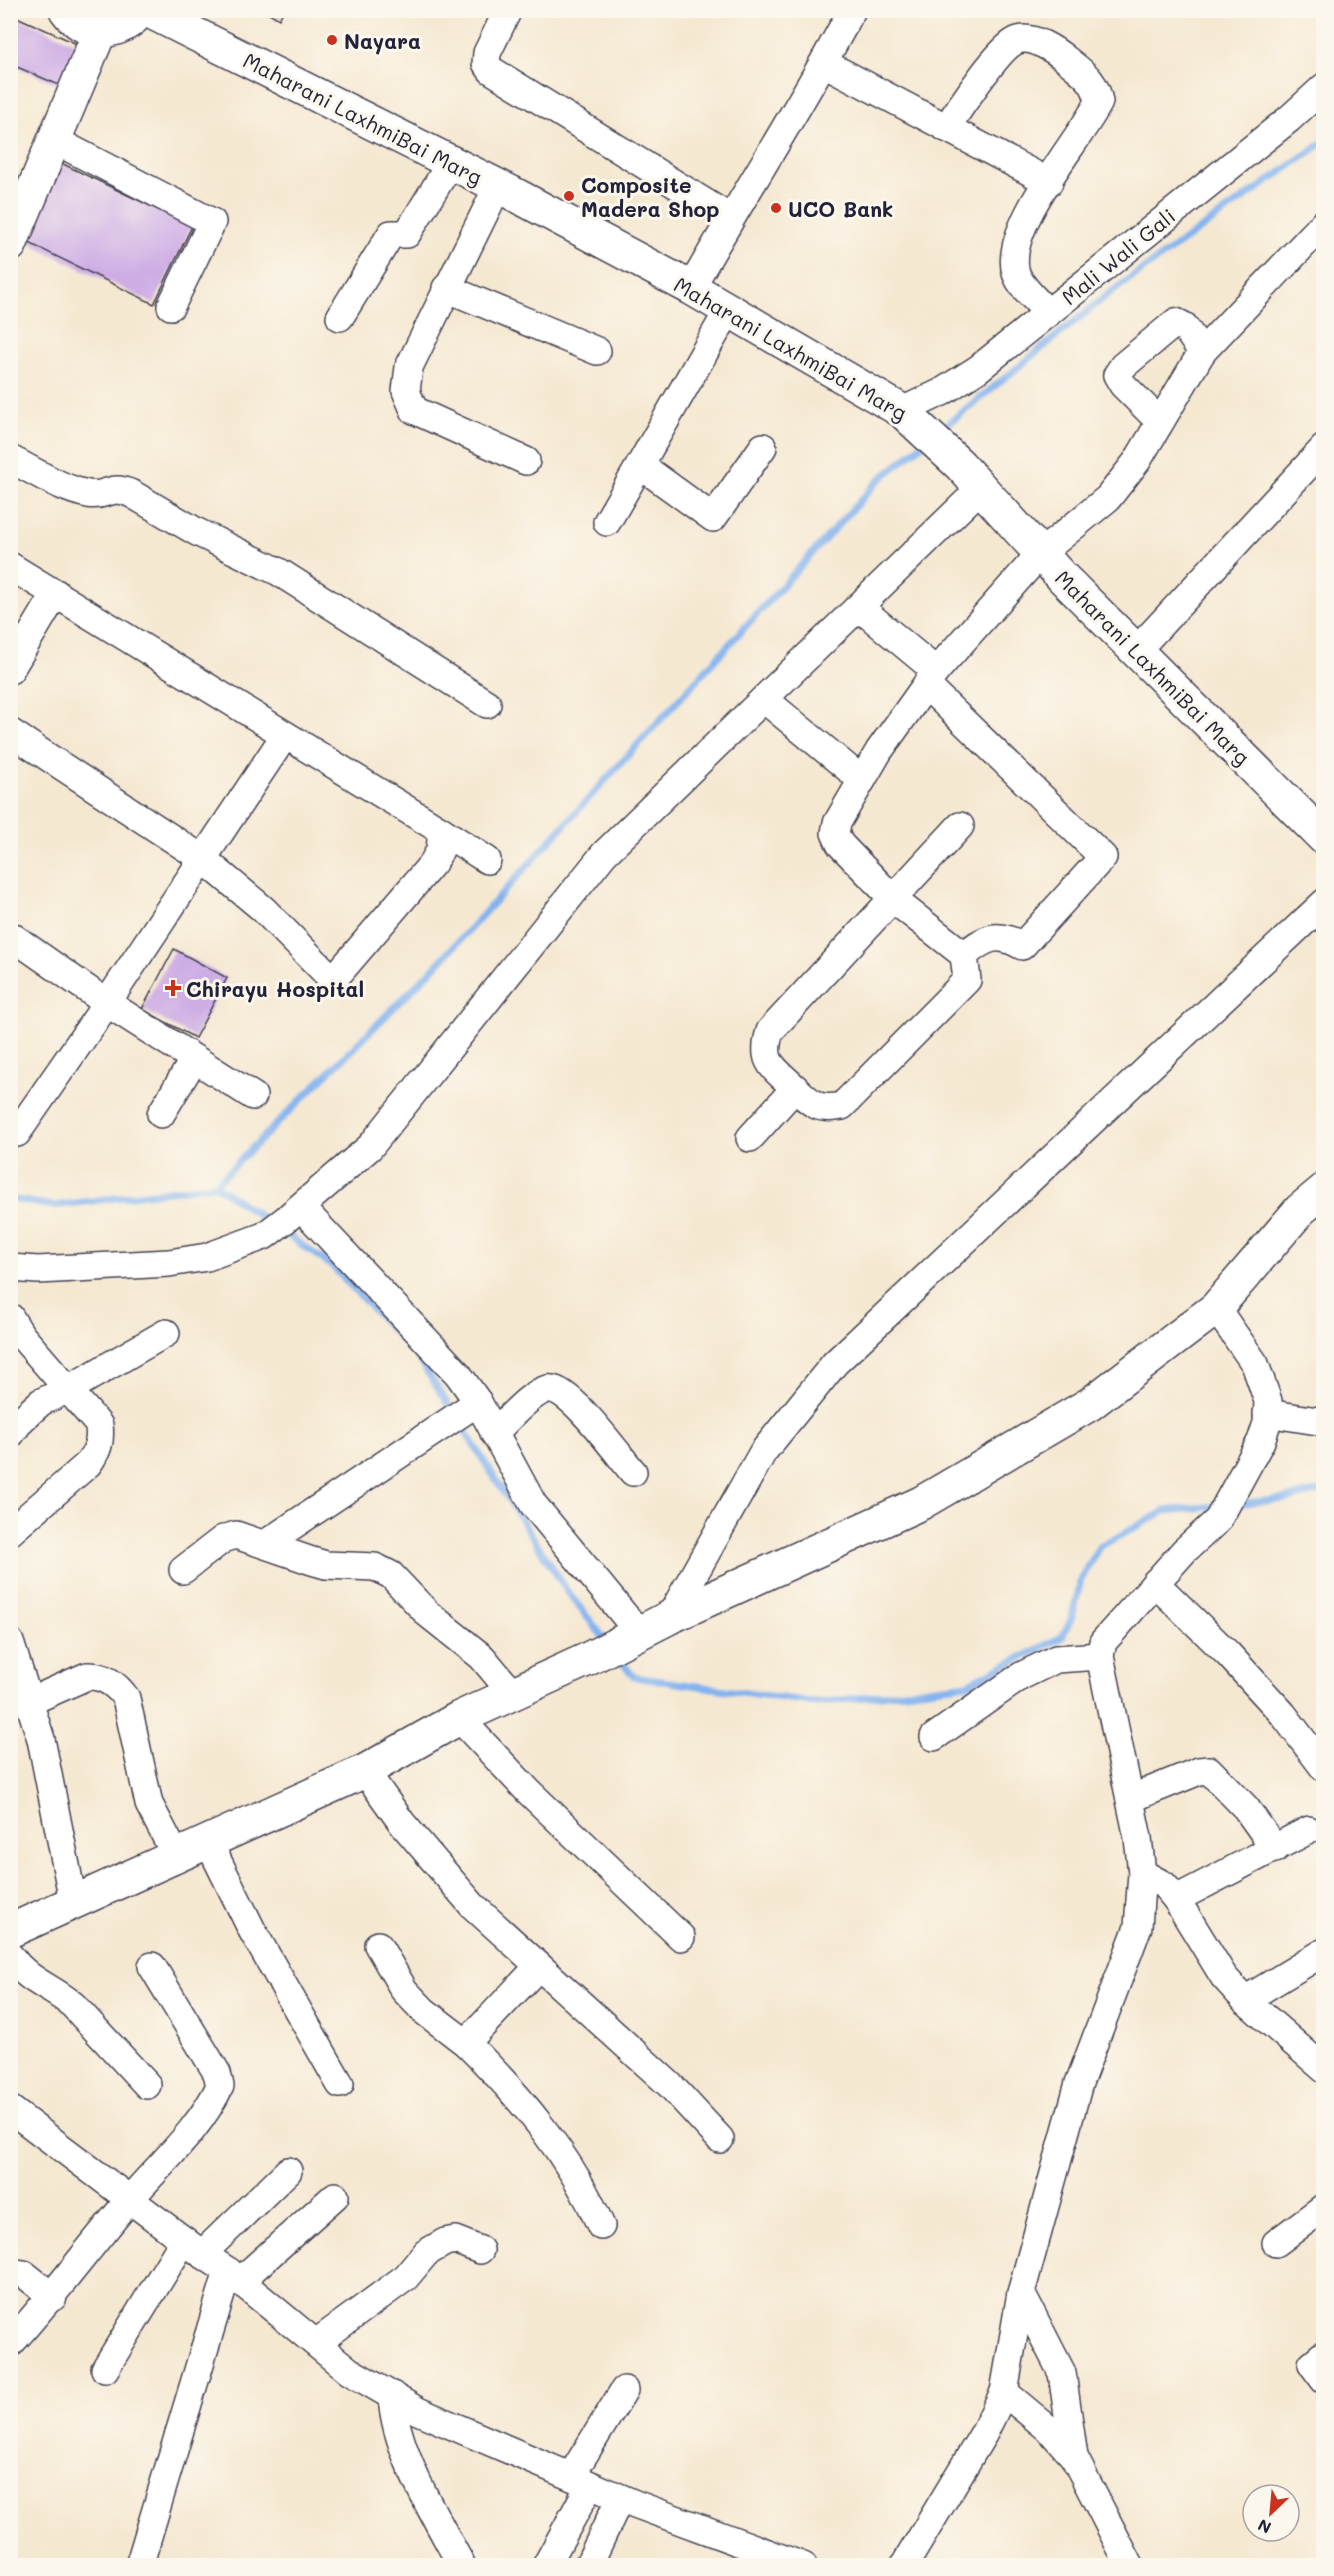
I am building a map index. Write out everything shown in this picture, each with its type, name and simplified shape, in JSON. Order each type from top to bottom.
[{"type":"main road","points":[[66,10],[76,22],[100,31],[125,26],[141,10]]},
{"type":"main road","name":"Maharani LaxhmiBai Marg","points":[[147,10],[498,186],[691,288],[911,418],[971,477],[1040,554],[1323,838]]},
{"type":"main road","points":[[10,245],[100,31]]},
{"type":"main road","points":[[10,1930],[175,1854],[208,1842],[365,1771],[459,1718],[586,1660],[670,1617],[921,1503],[1090,1404],[1216,1308],[1300,1209],[1320,1200]]},
{"type":"street","points":[[508,10],[487,53],[486,63],[491,70],[730,218]]},
{"type":"street","points":[[691,288],[730,218],[824,63],[852,10]]},
{"type":"street","points":[[946,128],[984,74],[1010,45],[1018,40],[1031,39],[1061,56],[1090,79],[1097,89],[1099,102],[1024,223],[1013,253],[1016,274],[1048,313]]},
{"type":"street","points":[[824,63],[1049,182]]},
{"type":"street","name":"Mali Wali Gali","points":[[911,418],[942,392],[978,369],[1048,313],[1289,119],[1323,87]]},
{"type":"street","points":[[54,140],[212,222],[171,306]]},
{"type":"street","points":[[340,317],[391,234],[407,234],[451,162]]},
{"type":"street","points":[[498,186],[409,367],[406,392],[414,410],[526,461]]},
{"type":"street","points":[[960,826],[894,900],[770,1031],[765,1048],[767,1061],[811,1104],[826,1109],[842,1106],[967,980],[964,955],[894,900],[840,844],[835,833],[837,823],[879,751],[931,678],[1040,554],[1108,498],[1137,461],[1202,352],[1323,223]]},
{"type":"street","points":[[446,288],[597,351]]},
{"type":"street","points":[[607,522],[728,311]]},
{"type":"street","points":[[1160,422],[1122,385],[1117,375],[1123,366],[1176,322],[1184,326],[1202,352]]},
{"type":"street","points":[[640,465],[713,518],[763,447]]},
{"type":"street","points":[[1136,651],[1323,448]]},
{"type":"street","points":[[10,459],[73,490],[90,495],[102,494],[111,488],[122,489],[132,494],[197,532],[279,572],[487,704]]},
{"type":"street","points":[[10,1268],[38,1270],[169,1263],[207,1257],[264,1236],[293,1213],[370,1147],[604,854],[859,607],[971,477]]},
{"type":"street","points":[[10,567],[56,593],[487,860]]},
{"type":"street","points":[[10,670],[56,593]]},
{"type":"street","points":[[859,607],[931,678],[1103,857],[1022,946],[1010,939],[990,938],[964,955]]},
{"type":"street","points":[[764,699],[862,780]]},
{"type":"street","points":[[10,732],[203,859],[263,909],[333,980],[433,863],[440,850],[442,831]]},
{"type":"street","points":[[17,1133],[107,1003],[285,735]]},
{"type":"street","points":[[670,1617],[763,1452],[835,1363],[1323,903]]},
{"type":"street","points":[[10,935],[107,1003],[253,1096]]},
{"type":"street","points":[[161,1114],[194,1059]]},
{"type":"street","points":[[750,1138],[795,1088]]},
{"type":"street","points":[[293,1213],[458,1374],[478,1402],[533,1504],[633,1637]]},
{"type":"street","points":[[904,2565],[984,2433],[1004,2391],[1022,2293],[1079,2083],[1138,1928],[1142,1873],[1130,1799],[1100,1656],[1102,1642],[1191,1543],[1211,1528],[1261,1441],[1268,1401],[1256,1364],[1216,1308]]},
{"type":"street","points":[[10,1317],[21,1335],[99,1425],[101,1438],[97,1454],[88,1464],[14,1522]]},
{"type":"street","points":[[10,1435],[22,1419],[41,1402],[67,1390],[166,1333]]},
{"type":"street","points":[[494,1433],[537,1393],[549,1388],[559,1390],[574,1403],[633,1472]]},
{"type":"street","points":[[265,1544],[478,1402]]},
{"type":"street","points":[[1267,1413],[1323,1422]]},
{"type":"street","points":[[183,1570],[236,1535],[319,1563],[375,1567],[391,1575],[428,1614],[482,1657],[513,1694]]},
{"type":"street","points":[[1155,1584],[1228,1654],[1283,1714],[1323,1768]]},
{"type":"street","points":[[10,1642],[40,1739],[73,1901]]},
{"type":"street","points":[[934,1737],[1013,1681],[1056,1659],[1100,1656]]},
{"type":"street","points":[[29,1702],[87,1676],[98,1675],[118,1687],[126,1698],[150,1804],[175,1854]]},
{"type":"street","points":[[459,1718],[528,1791],[681,1937]]},
{"type":"street","points":[[1130,1799],[1199,1771],[1209,1770],[1246,1808],[1275,1849]]},
{"type":"street","points":[[365,1771],[402,1823],[472,1905],[671,2085],[720,2139]]},
{"type":"street","points":[[1176,1899],[1309,1830]]},
{"type":"street","points":[[208,1842],[252,1930],[340,2084]]},
{"type":"street","points":[[1142,1873],[1164,1886],[1176,1899],[1224,1977],[1245,2000],[1323,2069]]},
{"type":"street","points":[[378,1945],[404,1990],[424,2011],[466,2043],[542,2124],[592,2206],[601,2226]]},
{"type":"street","points":[[1245,2000],[1323,1952]]},
{"type":"street","points":[[10,1956],[22,1973],[60,1994],[73,2005],[147,2085]]},
{"type":"street","points":[[10,2344],[53,2297],[130,2199],[200,2122],[220,2086],[217,2073],[152,1966]]},
{"type":"street","points":[[466,2043],[539,1966]]},
{"type":"street","points":[[10,2109],[234,2276],[349,2371],[418,2411],[620,2498],[803,2565]]},
{"type":"street","points":[[105,2369],[193,2247],[288,2171]]},
{"type":"street","points":[[139,2565],[234,2276],[335,2196]]},
{"type":"street","points":[[1276,2243],[1323,2206]]},
{"type":"street","points":[[316,2343],[406,2277],[426,2253],[444,2242],[455,2240],[480,2250]]},
{"type":"street","points":[[10,2272],[24,2274],[53,2297]]},
{"type":"street","points":[[1022,2293],[1062,2373],[1074,2457]]},
{"type":"street","points":[[1323,2354],[1312,2364],[1323,2380]]},
{"type":"street","points":[[546,2565],[580,2480],[624,2390]]},
{"type":"street","points":[[1004,2391],[1051,2432],[1074,2457],[1130,2565]]},
{"type":"street","points":[[392,2395],[392,2411],[418,2485],[462,2565]]},
{"type":"street","points":[[588,2565],[620,2498]]},
{"type":"building","points":[[264,10],[284,10],[279,19]]},
{"type":"building","points":[[10,14],[77,44],[59,85],[10,64]]},
{"type":"building","points":[[63,164],[192,226],[154,304],[25,241]]},
{"type":"building","points":[[174,949],[227,978],[195,1038],[142,1009]]},
{"type":"waterway","points":[[938,432],[1111,292],[1324,142]]},
{"type":"waterway","points":[[10,1199],[54,1206],[215,1185],[435,967],[879,480],[924,443]]},
{"type":"waterway","points":[[215,1185],[270,1223]]},
{"type":"waterway","points":[[282,1231],[333,1267],[418,1357],[450,1408]]},
{"type":"waterway","points":[[463,1428],[567,1591],[606,1641]]},
{"type":"waterway","points":[[1235,1504],[1286,1499],[1324,1490]]},
{"type":"waterway","points":[[616,1655],[634,1677],[818,1703],[968,1684],[1062,1637],[1072,1617],[1081,1580],[1099,1547],[1165,1511],[1218,1506]]},
{"type":"place","name":"Nayara","points":[[332,40]]},
{"type":"place","name":"Composite Madera Shop","points":[[569,196]]},
{"type":"place","name":"UCO Bank","points":[[776,208]]},
{"type":"place","name":"Chirayu Hospital","points":[[173,988]]}]
